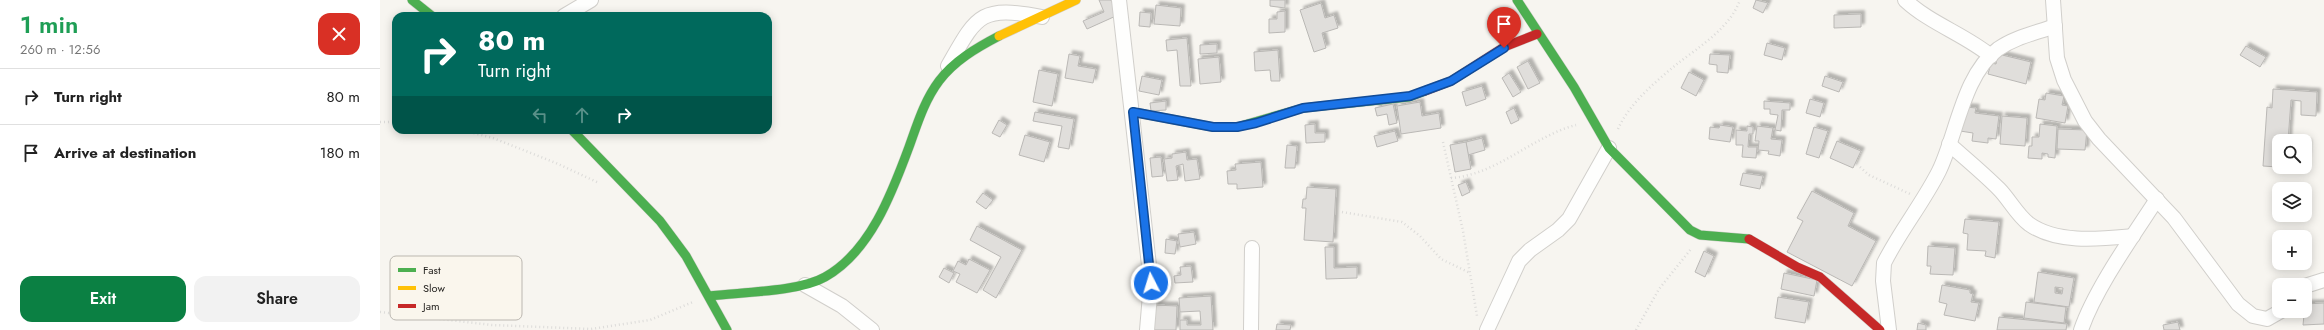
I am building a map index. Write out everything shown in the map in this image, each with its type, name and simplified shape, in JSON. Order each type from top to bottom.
[{"type":"street","points":[[412,0],[427,12]]},
{"type":"street","points":[[571,12],[591,0]]},
{"type":"street","points":[[939,81],[963,58],[987,43],[1076,0]]},
{"type":"street","points":[[1119,0],[1133,112],[1151,283],[1147,330]]},
{"type":"street","points":[[1517,0],[1537,34],[1574,87],[1592,122],[1609,148],[1677,219],[1690,230],[1700,235],[1745,237],[1760,244],[1797,267],[1820,277],[1880,330]]},
{"type":"street","points":[[1905,0],[1919,12],[1976,44],[1991,56]]},
{"type":"street","points":[[2053,0],[2057,58],[2064,80],[2074,103],[2099,139],[2174,218],[2238,304],[2253,316],[2267,319],[2272,316]]},
{"type":"street","points":[[710,296],[805,285],[826,277],[846,261],[869,234],[895,184],[924,109],[971,28],[984,15],[997,12],[1019,13],[1042,17]]},
{"type":"street","points":[[1889,330],[1883,281],[1884,263],[1895,241],[1919,206],[1938,172],[1970,87],[1991,56],[2017,39],[2055,26]]},
{"type":"street","points":[[1133,112],[1213,127],[1237,127],[1256,123],[1303,108],[1410,96],[1451,81],[1504,48],[1537,34]]},
{"type":"street","points":[[576,134],[660,221],[686,256],[710,296],[727,330]]},
{"type":"street","points":[[1949,144],[1999,190],[2028,224],[2045,232],[2065,237],[2100,239],[2132,236]]},
{"type":"street","points":[[1482,324],[1518,261],[1530,250],[1558,230],[1569,219],[1609,148]]},
{"type":"street","points":[[2081,330],[2085,318],[2132,236],[2157,199]]},
{"type":"street","points":[[1251,330],[1252,248]]},
{"type":"street","points":[[2312,284],[2324,280]]},
{"type":"street","points":[[805,285],[842,306],[872,330]]},
{"type":"path","points":[[1609,148],[1624,115],[1662,76],[1711,38],[1729,20],[1740,0]]},
{"type":"path","points":[[380,122],[392,122]]},
{"type":"path","points":[[1451,178],[1475,173],[1548,136],[1574,125],[1592,122]]},
{"type":"path","points":[[478,134],[493,138],[602,184]]},
{"type":"path","points":[[1443,142],[1482,324]]},
{"type":"path","points":[[1860,167],[1869,175],[1906,192],[1919,206]]},
{"type":"path","points":[[1342,212],[1402,222],[1420,236],[1441,259],[1470,273]]},
{"type":"path","points":[[1636,330],[1662,284],[1684,258],[1700,235]]},
{"type":"path","points":[[449,320],[492,325],[591,329],[650,320],[710,296]]},
{"type":"path","points":[[380,312],[390,313]]},
{"type":"building","points":[[1099,0],[1111,0],[1118,15],[1087,29],[1083,21],[1104,12]]},
{"type":"building","points":[[1270,0],[1285,0],[1285,8],[1270,6]]},
{"type":"building","points":[[1756,0],[1768,3],[1763,13],[1753,8]]},
{"type":"building","points":[[1321,3],[1325,18],[1334,15],[1338,28],[1322,33],[1326,48],[1314,52],[1300,10]]},
{"type":"building","points":[[1156,5],[1181,8],[1180,26],[1154,24]]},
{"type":"building","points":[[1285,11],[1285,32],[1269,33],[1269,19],[1277,19],[1277,12]]},
{"type":"building","points":[[1140,12],[1151,13],[1150,27],[1139,26]]},
{"type":"building","points":[[1861,14],[1861,27],[1834,28],[1834,15]]},
{"type":"building","points":[[1187,38],[1191,86],[1180,86],[1177,50],[1167,51],[1166,40]]},
{"type":"building","points":[[1767,43],[1785,48],[1782,60],[1764,55]]},
{"type":"building","points":[[1217,44],[1217,53],[1200,54],[1200,45]]},
{"type":"building","points":[[2246,46],[2266,57],[2260,67],[2240,55]]},
{"type":"building","points":[[1278,50],[1280,81],[1271,81],[1270,70],[1255,71],[1254,52]]},
{"type":"building","points":[[1069,54],[1080,56],[1078,66],[1096,69],[1093,83],[1065,78]]},
{"type":"building","points":[[1710,54],[1730,55],[1728,73],[1717,72],[1717,65],[1709,64]]},
{"type":"building","points":[[1998,54],[2031,62],[2026,84],[1988,74],[1991,63],[1996,64]]},
{"type":"building","points":[[1219,57],[1221,82],[1200,84],[1198,59]]},
{"type":"building","points":[[1528,61],[1540,83],[1528,89],[1517,67]]},
{"type":"building","points":[[1039,70],[1058,74],[1052,106],[1033,102]]},
{"type":"building","points":[[1689,72],[1704,80],[1696,96],[1681,88]]},
{"type":"building","points":[[1509,73],[1521,92],[1513,97],[1502,78]]},
{"type":"building","points":[[1142,76],[1162,80],[1159,95],[1139,91]]},
{"type":"building","points":[[1825,76],[1843,82],[1839,92],[1822,86]]},
{"type":"building","points":[[1482,86],[1486,99],[1466,106],[1462,92]]},
{"type":"building","points":[[2273,89],[2317,92],[2316,116],[2301,115],[2301,101],[2291,100],[2289,134],[2272,134],[2272,167],[2263,166],[2267,107],[2272,108]]},
{"type":"building","points":[[2046,93],[2064,96],[2062,105],[2068,106],[2065,123],[2036,118],[2039,99],[2045,100]]},
{"type":"building","points":[[1810,99],[1824,103],[1820,117],[1806,113]]},
{"type":"building","points":[[1166,101],[1166,110],[1151,111],[1150,103]]},
{"type":"building","points":[[1764,101],[1790,103],[1790,110],[1782,110],[1781,131],[1775,130],[1778,115],[1770,114],[1770,109],[1764,109]]},
{"type":"building","points":[[1420,102],[1422,116],[1439,113],[1441,128],[1401,134],[1397,106]]},
{"type":"building","points":[[1393,104],[1397,123],[1389,125],[1387,114],[1377,116],[1375,108]]},
{"type":"building","points":[[1966,107],[1976,108],[1975,113],[1999,116],[1996,139],[1988,138],[1988,143],[1972,141],[1973,133],[1960,131]]},
{"type":"building","points":[[1514,108],[1519,120],[1511,124],[1506,112]]},
{"type":"building","points":[[1035,112],[1074,119],[1069,149],[1058,147],[1062,126],[1033,121]]},
{"type":"building","points":[[2002,116],[2027,118],[2025,146],[2000,144]]},
{"type":"building","points":[[999,120],[1007,125],[1000,137],[992,133]]},
{"type":"building","points":[[1315,124],[1315,133],[1325,133],[1325,142],[1306,143],[1305,125]]},
{"type":"building","points":[[2040,124],[2057,126],[2055,158],[2048,157],[2048,154],[2042,153],[2042,159],[2028,158],[2029,146],[2032,146],[2032,137],[2039,137]]},
{"type":"building","points":[[1720,125],[1733,127],[1730,142],[1709,139],[1710,127],[1719,128]]},
{"type":"building","points":[[1747,126],[1753,127],[1753,134],[1749,134],[1748,147],[1757,147],[1756,158],[1742,157],[1743,145],[1736,145],[1736,130],[1747,131]]},
{"type":"building","points":[[1757,126],[1773,128],[1771,139],[1782,140],[1780,156],[1768,154],[1769,151],[1758,150],[1759,141],[1755,141]]},
{"type":"building","points":[[1814,127],[1828,131],[1819,158],[1806,154]]},
{"type":"building","points":[[2058,129],[2087,130],[2085,150],[2057,149]]},
{"type":"building","points":[[1395,131],[1398,141],[1377,147],[1374,136]]},
{"type":"building","points":[[1025,135],[1050,142],[1044,162],[1019,155]]},
{"type":"building","points":[[1482,138],[1485,150],[1468,155],[1466,142]]},
{"type":"building","points":[[1837,141],[1861,151],[1853,168],[1830,158]]},
{"type":"building","points":[[1466,142],[1471,169],[1455,172],[1450,145]]},
{"type":"building","points":[[1287,145],[1297,146],[1295,168],[1285,168]]},
{"type":"building","points":[[1186,152],[1187,160],[1197,159],[1200,179],[1185,181],[1183,164],[1176,166],[1178,180],[1167,181],[1164,159],[1172,158],[1172,154]]},
{"type":"building","points":[[1161,157],[1163,176],[1152,177],[1150,158]]},
{"type":"building","points":[[1261,162],[1263,187],[1237,189],[1237,184],[1228,184],[1227,171],[1236,170],[1235,164]]},
{"type":"building","points":[[1743,173],[1763,176],[1760,189],[1740,185]]},
{"type":"building","points":[[1466,182],[1470,192],[1462,196],[1458,185]]},
{"type":"building","points":[[1307,187],[1336,189],[1333,242],[1304,240],[1306,208],[1302,208],[1303,199],[1306,199]]},
{"type":"building","points":[[1812,191],[1854,213],[1848,226],[1876,241],[1852,286],[1787,252],[1803,221],[1797,218]]},
{"type":"building","points":[[983,193],[993,200],[986,209],[976,202]]},
{"type":"building","points":[[1965,219],[1999,222],[1995,258],[1985,256],[1986,251],[1967,250],[1968,234],[1963,233]]},
{"type":"building","points":[[977,226],[1022,250],[996,298],[983,290],[1001,257],[970,240]]},
{"type":"building","points":[[1194,232],[1196,244],[1180,247],[1178,234]]},
{"type":"building","points":[[1166,239],[1177,241],[1175,254],[1165,253]]},
{"type":"building","points":[[1928,246],[1955,248],[1953,275],[1930,274],[1931,266],[1927,266]]},
{"type":"building","points":[[1325,247],[1334,247],[1334,268],[1357,267],[1357,278],[1326,279]]},
{"type":"building","points":[[1704,251],[1714,256],[1705,277],[1695,272]]},
{"type":"building","points":[[969,259],[990,270],[977,293],[956,282],[960,274],[953,271],[958,261],[966,265]]},
{"type":"building","points":[[1191,266],[1193,282],[1175,283],[1174,276],[1181,275],[1180,267]]},
{"type":"building","points":[[944,268],[954,273],[949,283],[939,277]]},
{"type":"building","points":[[2038,272],[2074,278],[2069,307],[2034,302]],"holes":[[[2055,287],[2063,288],[2062,294],[2055,293]]]},
{"type":"building","points":[[1784,273],[1817,280],[1814,296],[1781,289]]},
{"type":"building","points":[[1942,285],[1970,290],[1970,293],[1973,294],[1971,302],[1979,303],[1975,321],[1944,315],[1947,304],[1939,302]]},
{"type":"building","points":[[1211,296],[1213,330],[1180,330],[1180,320],[1187,320],[1187,325],[1201,325],[1200,311],[1180,312],[1179,298]]},
{"type":"building","points":[[1778,297],[1809,302],[1805,323],[1775,318]]},
{"type":"building","points":[[2026,302],[2066,307],[2064,323],[2024,318]]},
{"type":"building","points":[[2324,303],[2324,324],[2303,325],[2304,318],[2312,318],[2312,304]]},
{"type":"building","points":[[1154,305],[1177,306],[1176,330],[1152,330]]},
{"type":"building","points":[[1999,317],[2067,324],[2066,330],[1997,330]]},
{"type":"building","points":[[2178,322],[2180,330],[2164,330],[2163,325]]},
{"type":"building","points":[[1918,323],[1926,325],[1926,330],[1917,330]]},
{"type":"building","points":[[1277,324],[1291,325],[1290,330],[1276,330]]},
{"type":"traffic: fast","points":[[412,0],[427,12]]},
{"type":"traffic: fast","points":[[1517,0],[1574,87],[1609,148],[1690,230],[1700,235],[1749,239]]},
{"type":"traffic: fast","points":[[709,296],[769,291],[800,286],[825,277],[841,266],[855,253],[878,220],[895,183],[925,105],[939,81],[951,67],[982,45],[999,36]]},
{"type":"traffic: fast","points":[[1133,112],[1213,127],[1237,127],[1303,108],[1409,97],[1425,91]]},
{"type":"traffic: fast","points":[[576,134],[660,221],[686,256],[727,330]]},
{"type":"traffic: slow","points":[[999,36],[1076,0]]},
{"type":"traffic: jam","points":[[1425,91],[1451,81],[1504,47],[1537,34]]},
{"type":"traffic: jam","points":[[1749,239],[1797,267],[1820,277],[1880,330]]},
{"type":"route","points":[[1151,283],[1133,112],[1213,127],[1237,127],[1256,123],[1303,108],[1392,99],[1427,91],[1451,81],[1504,48]]}]
